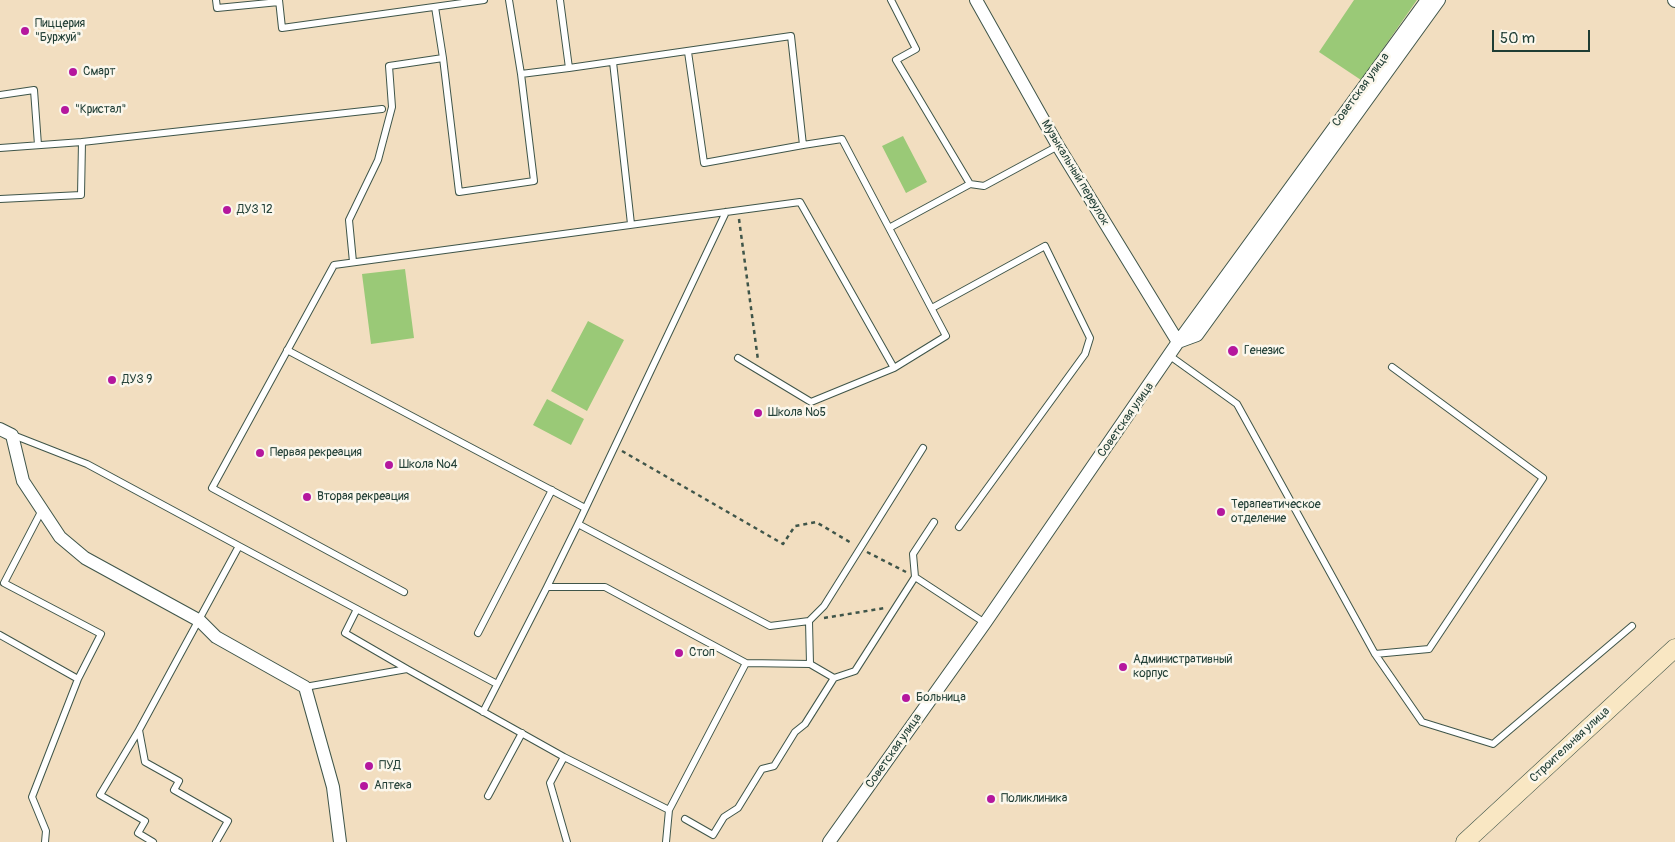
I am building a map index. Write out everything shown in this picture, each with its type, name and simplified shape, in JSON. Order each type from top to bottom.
[{"type":"main road","name":"Строительная улица","points":[[1465,842],[1675,648]]},
{"type":"street","name":"Музыкальный переулок","points":[[976,0],[1058,146],[1178,342]]},
{"type":"street","name":"Советская улица","points":[[829,842],[985,623],[1178,342],[1427,0]]},
{"type":"street","points":[[1178,342],[1197,335],[1438,0]]},
{"type":"street","points":[[0,429],[12,435],[23,481],[42,510],[60,536],[85,558],[200,621],[216,637],[305,687],[333,787],[340,842]]},
{"type":"lane","points":[[216,0],[217,8],[279,1],[282,28],[484,0]]},
{"type":"lane","points":[[435,7],[459,192],[534,181],[521,74],[509,0]]},
{"type":"lane","points":[[560,0],[569,68]]},
{"type":"lane","points":[[891,0],[916,49],[896,60],[970,184]]},
{"type":"lane","points":[[521,74],[791,36],[804,145]]},
{"type":"lane","points":[[688,52],[704,163],[842,139],[946,336],[894,368],[811,402],[738,358]]},
{"type":"lane","points":[[353,262],[349,220],[378,160],[392,107],[389,66],[443,58]]},
{"type":"lane","points":[[613,62],[632,224]]},
{"type":"lane","points":[[0,95],[34,90],[38,145]]},
{"type":"lane","points":[[0,148],[82,142],[382,109]]},
{"type":"lane","points":[[0,199],[81,195],[82,142]]},
{"type":"lane","points":[[889,228],[970,184],[984,186],[1058,146]]},
{"type":"lane","points":[[404,592],[212,488],[334,265],[800,202],[894,368]]},
{"type":"lane","points":[[483,712],[547,588],[726,212]]},
{"type":"lane","points":[[932,308],[1045,246],[1090,338],[1085,354],[959,527]]},
{"type":"lane","points":[[287,350],[585,508]]},
{"type":"lane","points":[[1170,356],[1237,404],[1375,654],[1422,722],[1493,744],[1632,626]]},
{"type":"lane","points":[[1375,654],[1428,649],[1544,478],[1392,367]]},
{"type":"lane","points":[[12,435],[87,464],[498,684]]},
{"type":"lane","points":[[578,524],[770,626],[809,621],[824,606],[923,448]]},
{"type":"lane","points":[[478,633],[552,490]]},
{"type":"lane","points":[[42,510],[2,583],[101,634],[78,679],[32,797],[46,831],[45,842]]},
{"type":"lane","points":[[685,819],[713,835],[724,817],[738,808],[762,769],[774,766],[795,732],[805,724],[834,678],[855,671],[915,577],[913,554],[934,522]]},
{"type":"lane","points":[[153,842],[138,833],[145,821],[100,795],[200,621],[239,546]]},
{"type":"lane","points":[[915,577],[985,623]]},
{"type":"lane","points":[[547,588],[605,587],[746,663],[810,664],[834,678]]},
{"type":"lane","points":[[357,609],[345,633],[564,757],[669,810]]},
{"type":"lane","points":[[809,621],[810,664]]},
{"type":"lane","points":[[0,635],[78,679]]},
{"type":"lane","points":[[666,842],[669,810],[746,663]]},
{"type":"lane","points":[[305,687],[407,669]]},
{"type":"lane","points":[[139,730],[145,762],[179,780],[174,790],[228,821],[216,842]]},
{"type":"lane","points":[[488,796],[522,733]]},
{"type":"lane","points":[[564,757],[550,783],[567,842]]},
{"type":"path","points":[[740,230],[760,371]]},
{"type":"path","points":[[614,447],[783,544],[795,526],[816,522],[915,577]]},
{"type":"path","points":[[809,621],[897,606]]},
{"type":"green space","points":[[1354,0],[1417,0],[1361,80],[1319,52]]},
{"type":"green space","points":[[903,136],[927,182],[906,193],[882,146]]},
{"type":"green space","points":[[405,269],[414,338],[371,344],[362,274]]},
{"type":"green space","points":[[588,321],[624,340],[587,411],[551,391]]},
{"type":"green space","points":[[547,399],[584,419],[571,445],[533,425]]},
{"type":"place","name":"Пиццерия \"Буржуй\"","points":[[25,31]]},
{"type":"place","name":"Смарт","points":[[73,72]]},
{"type":"place","name":"\"Кристал\"","points":[[65,110]]},
{"type":"place","name":"ДУЗ 12","points":[[227,210]]},
{"type":"place","name":"Генезис","points":[[1233,351]]},
{"type":"place","name":"ДУЗ 9","points":[[112,380]]},
{"type":"place","name":"Школа №5","points":[[758,413]]},
{"type":"place","name":"Первая рекреация","points":[[260,453]]},
{"type":"place","name":"Школа №4","points":[[389,465]]},
{"type":"place","name":"Вторая рекреация","points":[[307,497]]},
{"type":"place","name":"Терапевтическое отделение","points":[[1221,512]]},
{"type":"place","name":"Стоп","points":[[679,653]]},
{"type":"place","name":"Административный корпус","points":[[1123,667]]},
{"type":"place","name":"Больница","points":[[906,698]]},
{"type":"place","name":"ПУД","points":[[369,766]]},
{"type":"place","name":"Аптека","points":[[364,786]]},
{"type":"place","name":"Поликлиника","points":[[991,799]]}]
